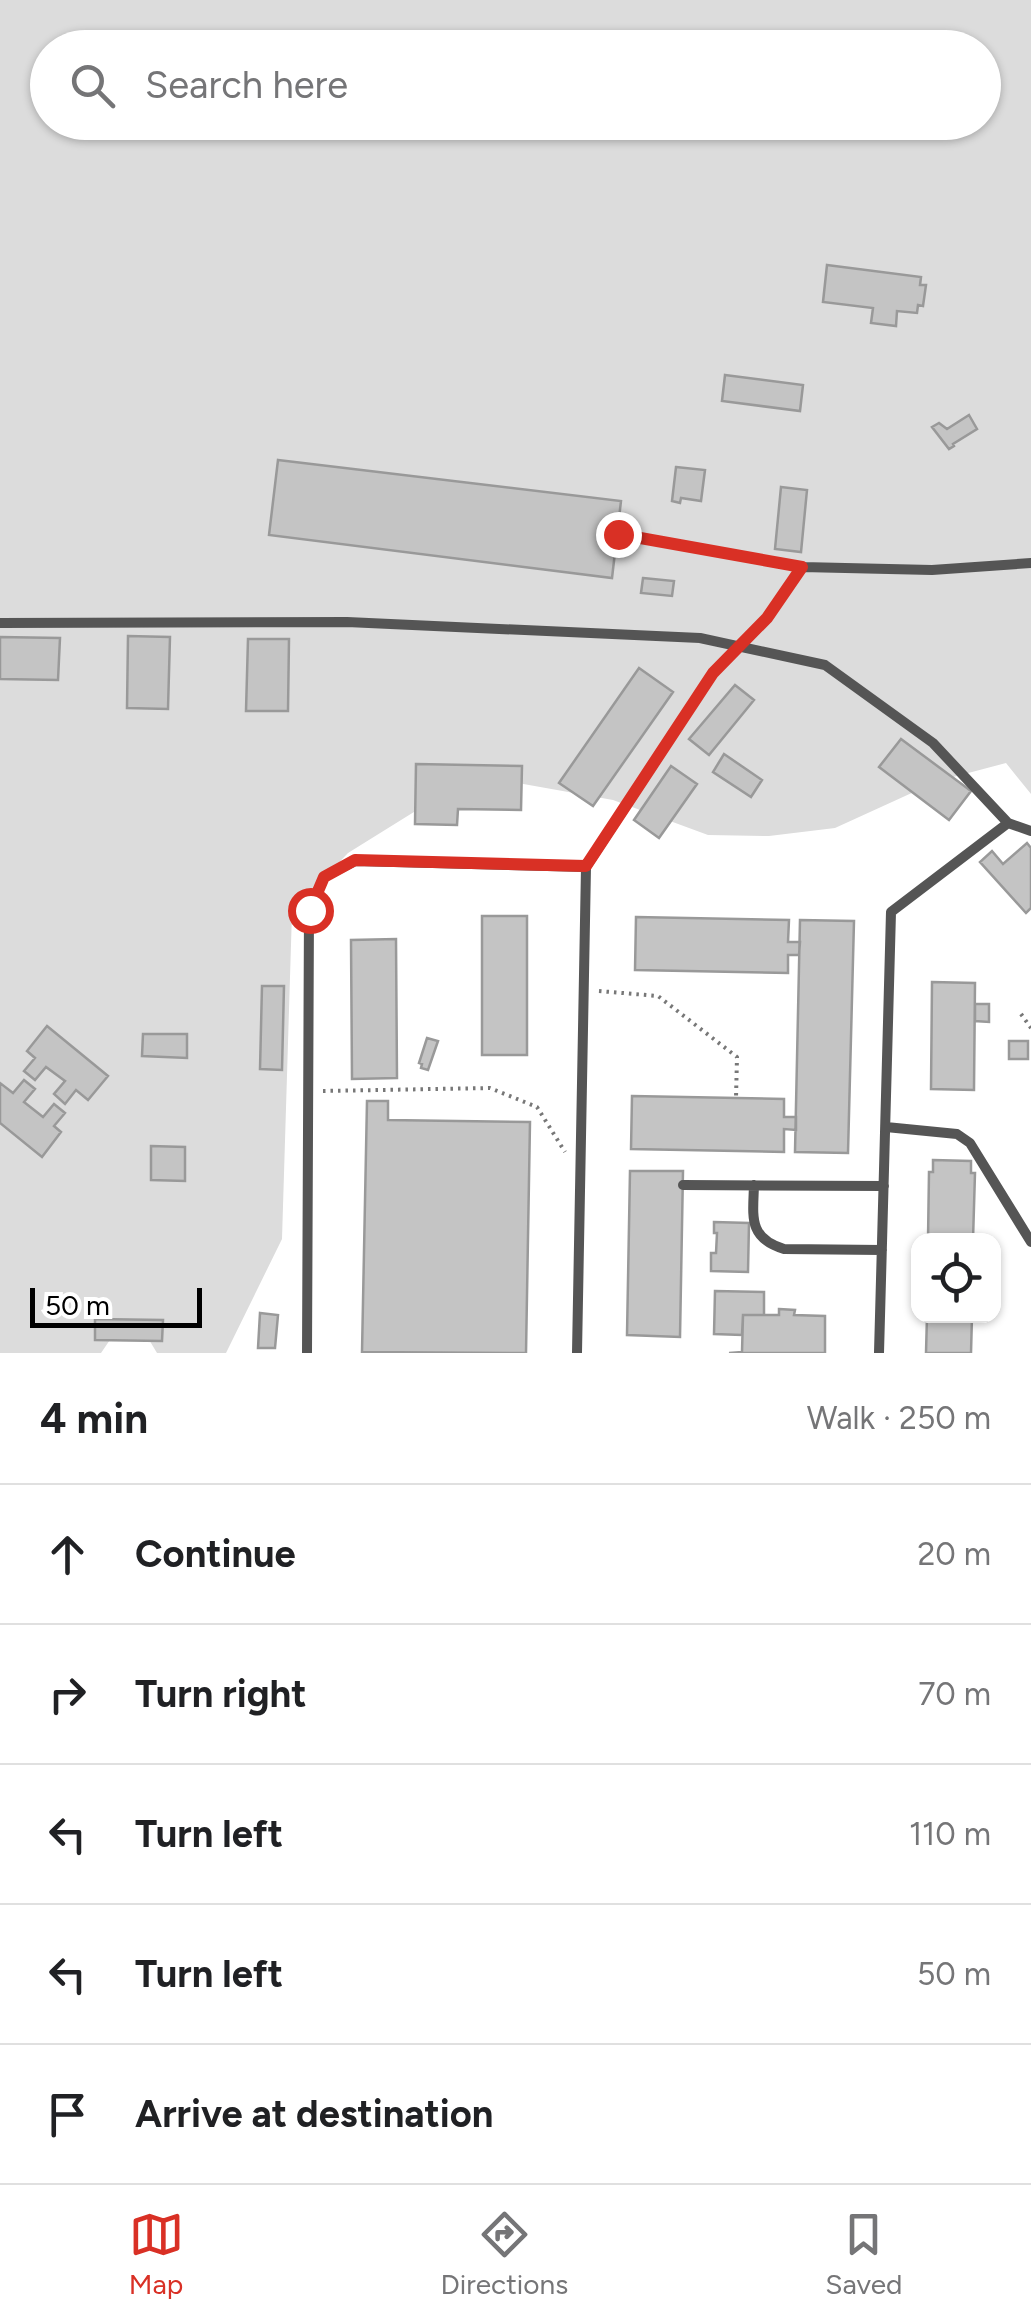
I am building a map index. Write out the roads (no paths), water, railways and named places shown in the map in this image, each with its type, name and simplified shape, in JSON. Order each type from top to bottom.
[{"type":"lane","points":[[618,534],[802,567],[932,570],[1031,563]]},
{"type":"lane","points":[[577,1353],[586,866],[713,673],[767,618],[802,567]]},
{"type":"lane","points":[[0,623],[347,622],[700,638],[824,665],[933,743],[1008,823],[1031,831]]},
{"type":"lane","points":[[879,1353],[891,912],[1008,823]]},
{"type":"lane","points":[[307,1353],[310,910],[324,877],[355,860],[586,866]]},
{"type":"lane","points":[[886,1127],[957,1134],[970,1143],[1031,1242]]},
{"type":"lane","points":[[683,1185],[884,1186]]},
{"type":"lane","points":[[754,1185],[757,1233],[768,1244],[784,1249],[882,1250]]}]
